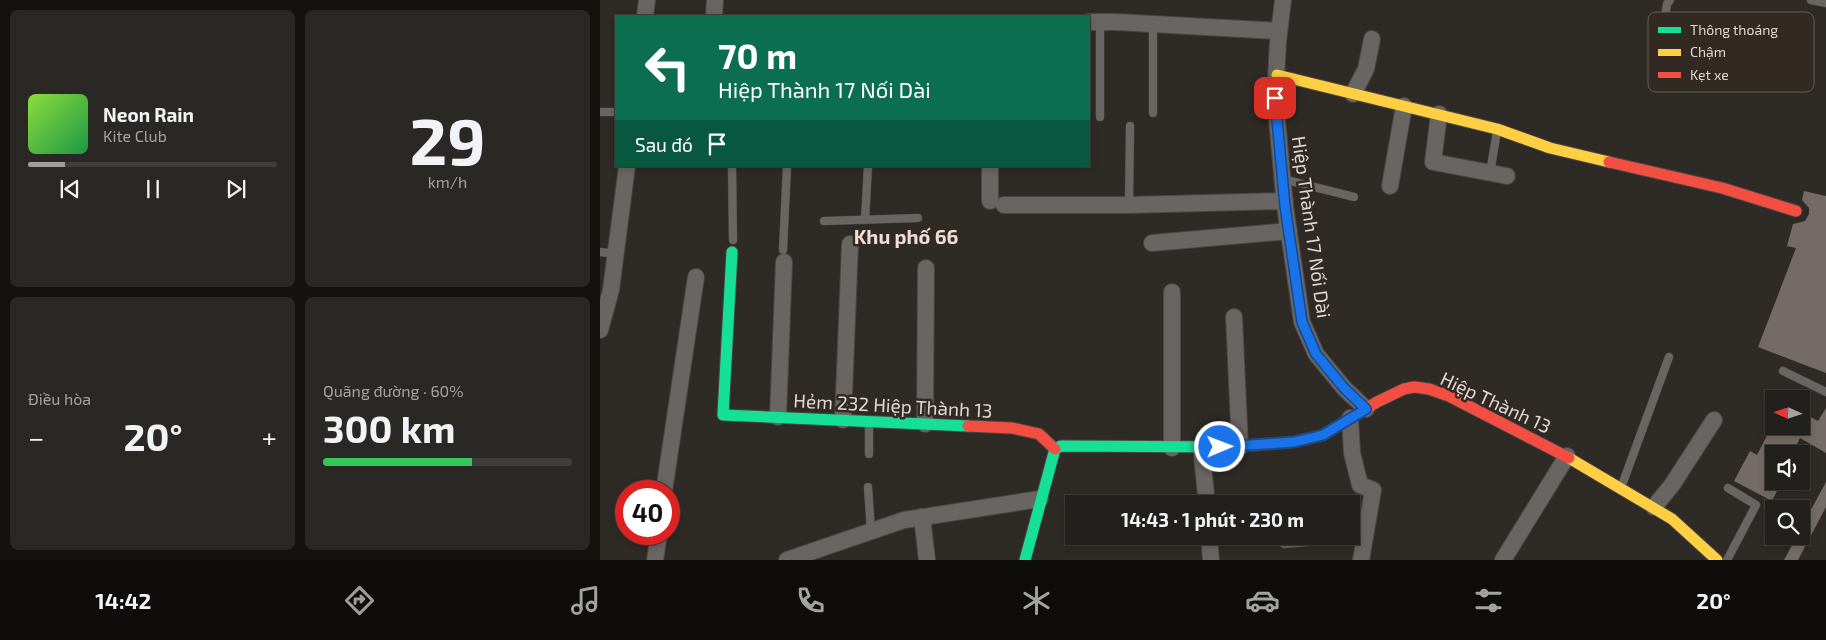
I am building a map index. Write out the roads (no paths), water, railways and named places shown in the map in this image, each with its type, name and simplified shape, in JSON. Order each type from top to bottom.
[{"type":"street","points":[[645,15],[647,0]]},
{"type":"street","points":[[714,15],[715,0]]},
{"type":"street","name":"Hiệp Thành 17 Nối Dài","points":[[1282,0],[1275,98],[1285,201],[1302,322],[1316,354],[1344,388],[1366,409]]},
{"type":"street","points":[[1094,22],[1279,31]]},
{"type":"street","points":[[1353,94],[1366,69],[1372,39]]},
{"type":"street","points":[[1277,75],[1497,129],[1550,148],[1722,188],[1796,211]]},
{"type":"street","points":[[1390,186],[1404,106]]},
{"type":"street","points":[[1439,114],[1433,162],[1507,176]]},
{"type":"street","points":[[600,330],[611,290],[608,253],[627,167]]},
{"type":"street","points":[[990,167],[997,203],[1130,205],[1285,201]]},
{"type":"street","points":[[1152,243],[1289,231]]},
{"type":"street","points":[[843,420],[850,244]]},
{"type":"street","name":"Hẻm 232 Hiệp Thành 13","points":[[732,252],[723,415],[1012,428],[1039,434],[1055,449]]},
{"type":"street","points":[[778,417],[784,256]]},
{"type":"street","points":[[925,424],[926,268]]},
{"type":"street","points":[[666,480],[696,277]]},
{"type":"street","points":[[1172,292],[1172,448]]},
{"type":"street","points":[[1234,317],[1240,446]]},
{"type":"street","name":"Hiệp Thành 13","points":[[1055,449],[1061,446],[1172,448],[1294,442],[1323,435],[1404,389],[1414,387],[1429,389],[1448,396],[1568,456],[1621,487],[1672,518],[1717,560]]},
{"type":"street","points":[[1350,418],[1352,453],[1360,485],[1373,490],[1361,560]]},
{"type":"street","points":[[1654,507],[1672,486],[1714,420]]},
{"type":"street","points":[[1201,447],[1206,495]]},
{"type":"street","points":[[1025,560],[1055,449]]},
{"type":"street","points":[[1502,560],[1568,456]]},
{"type":"street","points":[[786,560],[904,520],[1040,499]]},
{"type":"street","points":[[922,517],[927,560]]},
{"type":"street","points":[[655,560],[657,545]]},
{"type":"street","points":[[1210,545],[1211,560]]},
{"type":"lane","points":[[1666,12],[1670,0]]},
{"type":"lane","points":[[1811,0],[1826,3]]},
{"type":"lane","points":[[1094,22],[1100,117]]},
{"type":"lane","points":[[1153,112],[1154,24]]},
{"type":"lane","points":[[600,112],[615,112]]},
{"type":"lane","points":[[1130,126],[1130,205]]},
{"type":"lane","points":[[1490,173],[1497,129]]},
{"type":"lane","points":[[732,167],[733,240]]},
{"type":"lane","points":[[784,256],[787,167]]},
{"type":"lane","points":[[865,220],[868,167]]},
{"type":"lane","points":[[1283,179],[1354,197]]},
{"type":"lane","points":[[824,221],[918,218]]},
{"type":"lane","points":[[1621,487],[1669,358]]},
{"type":"lane","points":[[1783,371],[1826,392]]},
{"type":"lane","points":[[869,422],[870,454]]},
{"type":"lane","points":[[868,487],[871,531]]},
{"type":"lane","points":[[1727,560],[1756,505],[1728,488]]},
{"type":"lane","points":[[1360,537],[1365,537]]},
{"type":"district","name":"Khu phố 66","points":[[906,236]]}]
